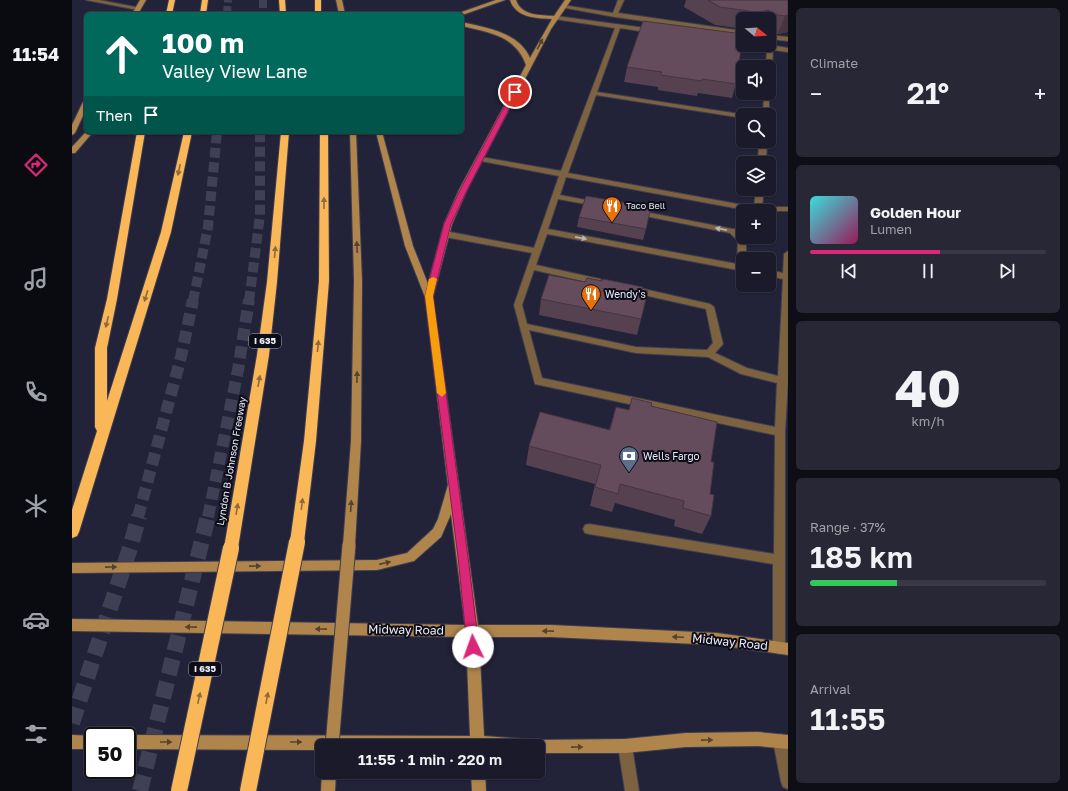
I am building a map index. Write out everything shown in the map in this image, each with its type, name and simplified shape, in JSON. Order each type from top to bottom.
[{"type":"highway","points":[[169,12],[172,0]]},
{"type":"highway","points":[[203,12],[205,0]]},
{"type":"highway","points":[[282,0],[283,12]]},
{"type":"highway","points":[[318,0],[318,12]]},
{"type":"highway","points":[[101,440],[101,348],[112,299],[142,134]]},
{"type":"highway","points":[[72,532],[166,232],[188,134]]},
{"type":"highway","name":"Lyndon B Johnson Freeway","points":[[179,791],[231,548],[263,354],[272,282],[285,134]]},
{"type":"highway","points":[[248,791],[297,542],[310,441],[324,281],[324,134]]},
{"type":"main road","points":[[136,12],[143,0]]},
{"type":"main road","points":[[339,0],[342,12]]},
{"type":"main road","points":[[464,12],[502,0]]},
{"type":"main road","points":[[513,0],[517,8],[527,14],[556,18]]},
{"type":"main road","points":[[429,296],[445,234],[463,190],[481,159],[529,65],[568,0]]},
{"type":"main road","points":[[464,24],[487,30],[509,39],[523,51],[529,65]]},
{"type":"main road","points":[[72,133],[84,106]]},
{"type":"main road","points":[[72,151],[88,134]]},
{"type":"main road","points":[[333,739],[356,441],[358,281],[353,134]]},
{"type":"main road","points":[[380,134],[409,246],[429,296],[472,631],[477,739]]},
{"type":"main road","points":[[72,568],[378,565],[410,557],[437,533],[444,520],[453,480]]},
{"type":"main road","name":"Midway Road","points":[[72,625],[551,631],[717,639],[784,649]]},
{"type":"main road","points":[[545,746],[625,746],[686,740],[758,739],[784,741]]},
{"type":"main road","points":[[72,742],[84,742]]},
{"type":"main road","points":[[136,742],[315,743]]},
{"type":"main road","points":[[328,791],[329,779]]},
{"type":"main road","points":[[478,779],[479,791]]},
{"type":"lane","points":[[89,0],[138,8]]},
{"type":"lane","points":[[615,15],[621,0]]},
{"type":"lane","points":[[563,7],[736,32]]},
{"type":"lane","points":[[556,18],[657,32]]},
{"type":"lane","points":[[618,27],[555,196],[518,305],[538,382],[780,432]]},
{"type":"lane","points":[[776,37],[788,39]]},
{"type":"lane","points":[[776,48],[788,50]]},
{"type":"lane","points":[[594,93],[736,115]]},
{"type":"lane","points":[[481,159],[736,206]]},
{"type":"lane","points":[[555,196],[602,205]]},
{"type":"lane","points":[[776,209],[788,209]]},
{"type":"lane","points":[[625,210],[733,231],[742,241],[742,252]]},
{"type":"lane","points":[[543,231],[736,267]]},
{"type":"lane","points":[[445,234],[537,251]]},
{"type":"lane","points":[[784,649],[780,560],[784,471],[780,432],[788,254]]},
{"type":"lane","points":[[531,267],[609,284]]},
{"type":"lane","points":[[776,274],[787,276]]},
{"type":"lane","points":[[624,288],[710,307],[718,344],[709,354]]},
{"type":"lane","points":[[524,326],[636,350],[709,354],[744,371],[783,380]]},
{"type":"lane","points":[[589,529],[780,560]]},
{"type":"lane","points":[[784,741],[788,782]]},
{"type":"lane","points":[[625,746],[632,791]]},
{"type":"building","points":[[708,0],[788,0],[788,15],[778,15],[776,12],[768,10],[761,12],[749,12],[720,7]]},
{"type":"building","points":[[643,21],[736,33],[736,52],[740,52],[739,60],[736,60],[736,84],[661,75],[662,72],[627,67]]},
{"type":"building","points":[[586,196],[651,207],[646,229],[579,217]]},
{"type":"building","points":[[549,275],[585,282],[587,278],[602,281],[603,279],[643,287],[642,290],[648,291],[641,319],[541,299]]},
{"type":"building","name":"Wells Fargo","points":[[632,398],[652,403],[651,406],[717,422],[711,462],[714,462],[710,494],[714,495],[711,516],[683,508],[684,501],[620,484],[618,494],[595,487],[601,465],[529,446],[540,412],[610,430],[616,407],[629,410]]},
{"type":"tunnel","points":[[227,12],[228,0]]},
{"type":"tunnel","points":[[263,0],[263,12]]},
{"type":"tunnel","points":[[193,301],[208,227],[217,134]]},
{"type":"tunnel","points":[[249,301],[260,215],[260,134]]},
{"type":"tunnel","points":[[138,517],[181,357],[193,300]]},
{"type":"tunnel","points":[[208,517],[238,370],[249,300]]},
{"type":"tunnel","points":[[72,723],[130,548],[139,516]]},
{"type":"tunnel","points":[[140,791],[208,516]]},
{"type":"slow traffic","points":[[433,279],[429,296],[442,393]]},
{"type":"place","name":"Taco Bell","points":[[612,223]]},
{"type":"place","name":"Wendy's","points":[[591,311]]},
{"type":"place","name":"Wells Fargo","points":[[629,473]]},
{"type":"route","points":[[473,647],[463,557],[429,296],[441,245],[448,224],[463,190],[481,159],[515,92]]}]
